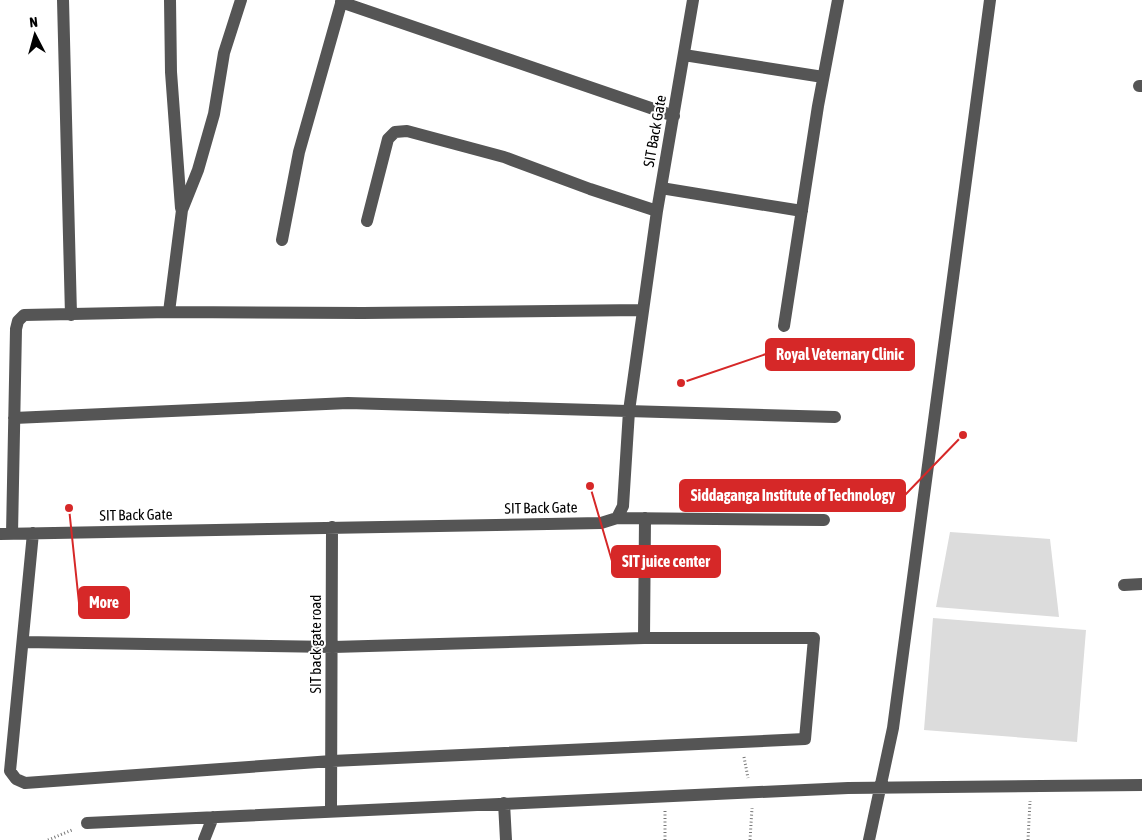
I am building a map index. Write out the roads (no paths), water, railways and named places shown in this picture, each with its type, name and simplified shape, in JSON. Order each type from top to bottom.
[{"type":"street","points":[[63,0],[71,315]]},
{"type":"street","points":[[169,312],[182,210],[171,72],[170,0]]},
{"type":"street","points":[[182,210],[198,170],[211,123],[224,53],[240,0]]},
{"type":"street","name":"SIT Back Gate","points":[[6,534],[601,523],[617,518],[623,506],[629,411],[657,211],[693,0]]},
{"type":"street","points":[[784,326],[838,0]]},
{"type":"street","points":[[869,840],[893,728],[990,0]]},
{"type":"street","points":[[282,240],[299,152],[341,1],[674,116]]},
{"type":"street","points":[[684,55],[824,77]]},
{"type":"street","points":[[367,221],[388,139],[395,132],[406,130],[504,157],[590,189],[657,211]]},
{"type":"street","points":[[661,188],[802,211]]},
{"type":"street","points":[[6,534],[18,321],[24,316],[169,312],[363,314],[643,310]]},
{"type":"street","points":[[14,418],[348,403],[835,417]]},
{"type":"street","points":[[617,518],[824,520]]},
{"type":"street","points":[[644,518],[644,638]]},
{"type":"street","name":"SIT back gate road","points":[[331,811],[332,527]]},
{"type":"street","points":[[16,779],[10,770],[34,533]]},
{"type":"street","points":[[1124,585],[1142,584]]},
{"type":"street","points":[[0,779],[16,779],[25,782],[332,761],[805,739],[814,638],[644,638],[332,647],[23,642]]},
{"type":"street","points":[[87,824],[504,803],[880,788],[1142,784]]},
{"type":"street","points":[[504,803],[506,840]]},
{"type":"street","points":[[204,840],[213,817]]},
{"type":"place","name":"Royal Veternary Clinic","points":[[681,383]]},
{"type":"place","name":"Siddaganga Institute of Technology","points":[[963,435]]},
{"type":"place","name":"SIT juice center","points":[[590,486]]},
{"type":"place","name":"More","points":[[69,508]]}]
